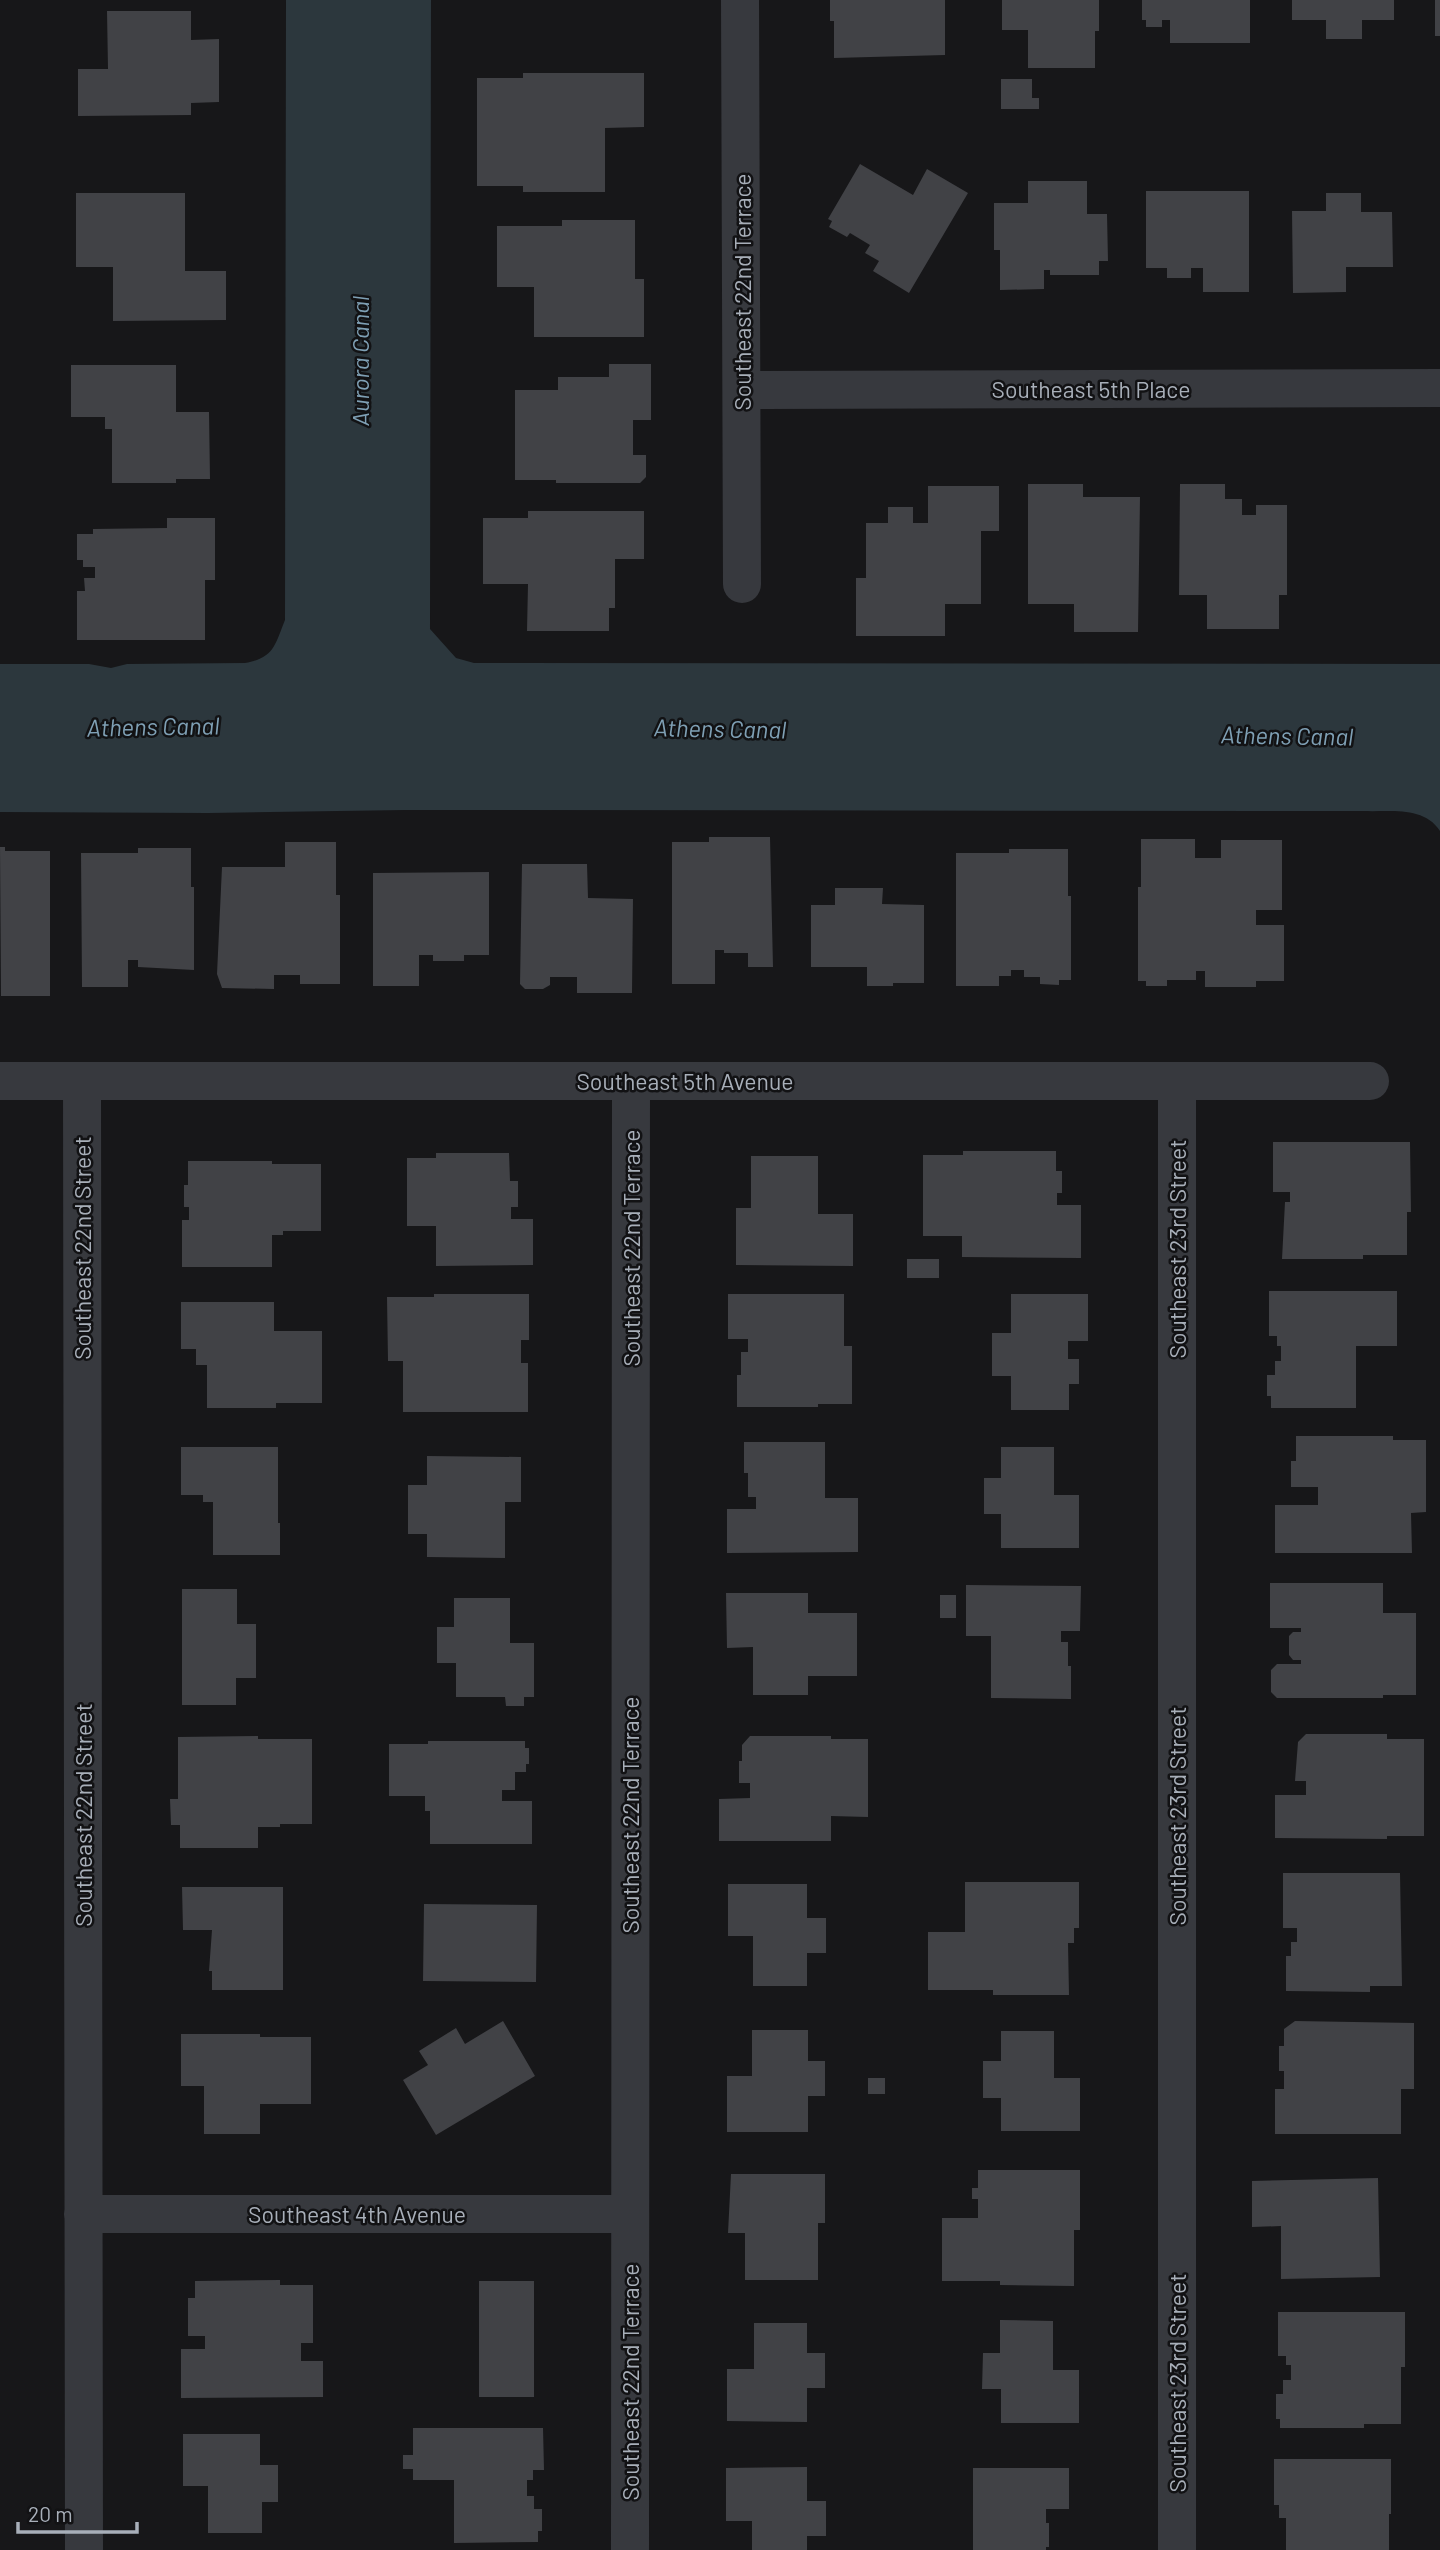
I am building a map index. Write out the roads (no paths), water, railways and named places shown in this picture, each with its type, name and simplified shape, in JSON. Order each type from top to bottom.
[{"type":"street","name":"Southeast 22nd Terrace","points":[[740,0],[742,584]]},
{"type":"street","name":"Southeast 5th Place","points":[[742,390],[1440,388]]},
{"type":"street","name":"Southeast 5th Avenue","points":[[0,1081],[1370,1081]]},
{"type":"street","name":"Southeast 22nd Street","points":[[82,1081],[84,2550]]},
{"type":"street","name":"Southeast 22nd Terrace","points":[[631,1081],[631,2550]]},
{"type":"street","name":"Southeast 23rd Street","points":[[1177,1082],[1177,2550]]},
{"type":"street","name":"Southeast 4th Avenue","points":[[83,2214],[631,2214]]},
{"type":"water","points":[[286,0],[431,0],[430,629],[456,658],[474,663],[1440,664],[1440,831],[1425,817],[1406,812],[1385,811],[0,812],[0,664],[89,664],[111,668],[127,664],[245,663],[268,654],[276,643],[285,620]]},
{"type":"water label","name":"Aurora Canal","points":[[359,361]]},
{"type":"water label","name":"Athens Canal","points":[[153,726]]},
{"type":"water label","name":"Athens Canal","points":[[720,728]]},
{"type":"water label","name":"Athens Canal","points":[[1287,735]]}]
